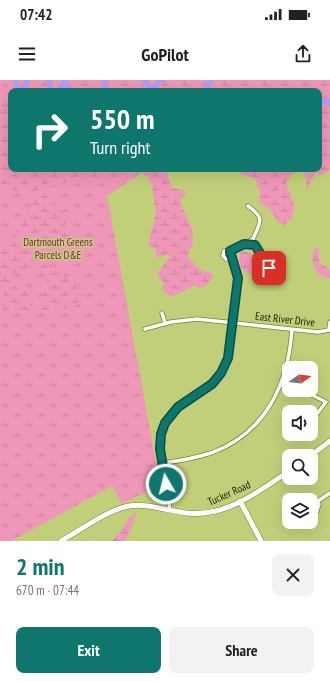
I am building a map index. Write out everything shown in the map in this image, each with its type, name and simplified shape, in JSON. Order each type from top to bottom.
[{"type":"main road","points":[[318,450],[330,441]]},
{"type":"main road","name":"Tucker Road","points":[[61,541],[123,508],[138,505],[207,514],[240,501],[282,475]]},
{"type":"main road","points":[[240,501],[261,541]]},
{"type":"street","points":[[232,259],[226,259],[223,256],[224,250],[230,251],[253,238],[261,219],[260,215],[248,206]]},
{"type":"street","points":[[253,238],[255,245],[269,268]]},
{"type":"street","points":[[244,244],[255,245]]},
{"type":"street","points":[[170,510],[160,442],[165,423],[175,409],[208,388],[221,373],[229,354],[234,323],[238,278],[230,251]]},
{"type":"street","points":[[162,312],[165,323]]},
{"type":"street","name":"East River Drive","points":[[145,329],[165,323],[197,319],[292,330],[329,330],[330,322]]},
{"type":"street","points":[[162,463],[206,454],[233,442],[251,428],[264,414],[281,385],[288,362],[292,330]]},
{"type":"street","points":[[318,396],[328,400],[318,412]]},
{"type":"street","points":[[318,510],[318,501],[330,493]]},
{"type":"green space","name":"Dartmouth Greens Parcels D&E","points":[[0,80],[14,80],[15,88],[8,88],[8,172],[143,172],[107,196],[160,484],[122,504],[112,486],[11,541],[0,541]]},
{"type":"green space","points":[[14,80],[330,80],[330,170],[319,176],[317,172],[322,172],[322,88],[16,88]]},
{"type":"green space","points":[[0,107],[8,110],[8,172],[109,172],[100,179],[72,180],[55,186],[42,187],[41,189],[48,196],[50,203],[68,210],[71,217],[59,233],[57,246],[45,249],[37,255],[37,259],[47,262],[48,267],[38,270],[20,271],[11,277],[9,283],[16,287],[17,291],[33,292],[30,310],[28,312],[16,310],[6,312],[2,308],[5,297],[0,289],[0,246],[3,241],[13,242],[23,218],[36,199],[33,191],[20,194],[10,189],[0,198]]},
{"type":"green space","points":[[142,172],[166,172],[172,188],[184,190],[185,194],[180,201],[193,234],[193,242],[188,257],[199,269],[211,273],[213,277],[206,286],[199,288],[195,285],[174,296],[169,295],[162,289],[164,282],[159,278],[158,273],[170,256],[167,255],[157,257],[155,248],[148,245],[156,213],[151,181]]},
{"type":"green space","points":[[240,172],[296,172],[292,174],[286,183],[294,204],[292,219],[284,225],[279,223],[269,208],[259,203],[260,192],[255,178],[242,175]]},
{"type":"green space","points":[[302,172],[316,172],[306,191],[307,178]]},
{"type":"green space","points":[[316,247],[319,248],[319,262],[330,270],[330,278],[321,275],[314,267],[312,256]]},
{"type":"green space","points":[[243,251],[254,255],[260,273],[258,275],[249,274],[241,267],[239,258],[240,253]]},
{"type":"green space","points":[[60,269],[66,279],[75,282],[83,294],[83,299],[79,304],[71,308],[43,311],[40,302],[44,287],[50,273]]},
{"type":"green space","points":[[136,512],[134,522],[125,541],[111,541],[119,534]]},
{"type":"waterway","points":[[15,80],[18,88]]},
{"type":"waterway","points":[[23,88],[27,80]]},
{"type":"waterway","points":[[49,80],[50,88]]},
{"type":"waterway","points":[[105,80],[105,88]]},
{"type":"waterway","points":[[144,80],[150,88]]},
{"type":"waterway","points":[[155,88],[157,83],[162,80]]},
{"type":"waterway","points":[[207,88],[211,80]]},
{"type":"waterway","points":[[61,88],[62,84],[65,82],[69,88]]},
{"type":"waterway","points":[[322,100],[330,103]]},
{"type":"route","points":[[166,484],[160,449],[161,434],[165,423],[175,409],[212,384],[221,373],[228,358],[234,323],[238,278],[230,251],[244,244],[255,245],[269,268]]}]
